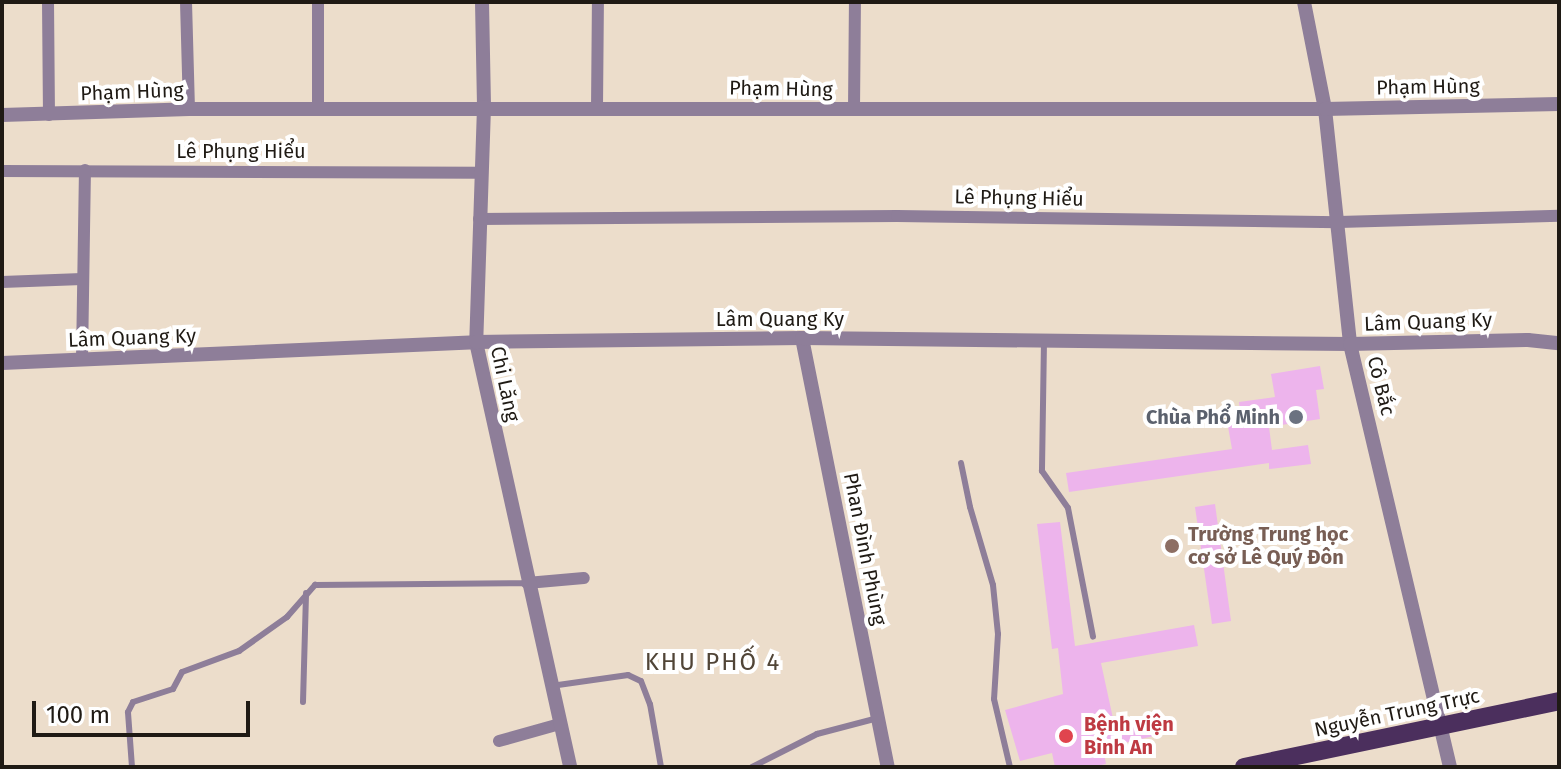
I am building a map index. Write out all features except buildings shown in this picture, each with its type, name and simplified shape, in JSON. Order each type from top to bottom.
[{"type":"main road","name":"Nguyễn Trung Trực","points":[[1244,767],[1559,701]]},
{"type":"street","points":[[48,2],[49,115]]},
{"type":"street","points":[[186,2],[189,109]]},
{"type":"street","points":[[318,2],[318,110]]},
{"type":"street","name":"Chi Lăng","points":[[482,2],[484,107],[476,342],[570,767]]},
{"type":"street","points":[[597,108],[598,2]]},
{"type":"street","points":[[854,110],[855,2]]},
{"type":"street","name":"Cô Bắc","points":[[1304,2],[1325,109],[1350,344],[1450,767]]},
{"type":"street","name":"Phạm Hùng","points":[[2,115],[189,109],[1325,109],[1559,104]]},
{"type":"street","points":[[82,359],[85,170]]},
{"type":"street","name":"Lê Phụng Hiểu","points":[[2,171],[480,173]]},
{"type":"street","name":"Lê Phụng Hiểu","points":[[479,219],[897,216],[1339,222],[1559,216]]},
{"type":"street","points":[[2,282],[82,279]]},
{"type":"street","name":"Lâm Quang Ky","points":[[2,363],[476,342],[802,338],[1350,344],[1528,340],[1559,343]]},
{"type":"street","name":"Phan Đình Phùng","points":[[802,338],[888,767]]},
{"type":"street","points":[[527,583],[584,578]]},
{"type":"street","points":[[499,741],[560,724]]},
{"type":"lane","points":[[1044,341],[1042,471],[1068,508],[1093,637]]},
{"type":"lane","points":[[961,463],[970,507],[993,585],[998,634],[994,699],[1010,767]]},
{"type":"lane","points":[[132,767],[128,712],[133,702],[173,689],[182,672],[239,651],[287,617],[315,585],[527,583]]},
{"type":"lane","points":[[303,702],[306,593]]},
{"type":"lane","points":[[551,686],[628,675],[641,681],[650,704],[661,767]]},
{"type":"lane","points":[[752,767],[817,734],[878,718]]},
{"type":"place","name":"Chùa Phổ Minh","points":[[1296,417]]},
{"type":"place","name":"Trường Trung học cơ sở Lê Quý Đôn","points":[[1172,546]]},
{"type":"place","name":"Bệnh viện Bình An","points":[[1066,736]]},
{"type":"district","name":"KHU PHỐ 4","points":[[713,663]]}]
